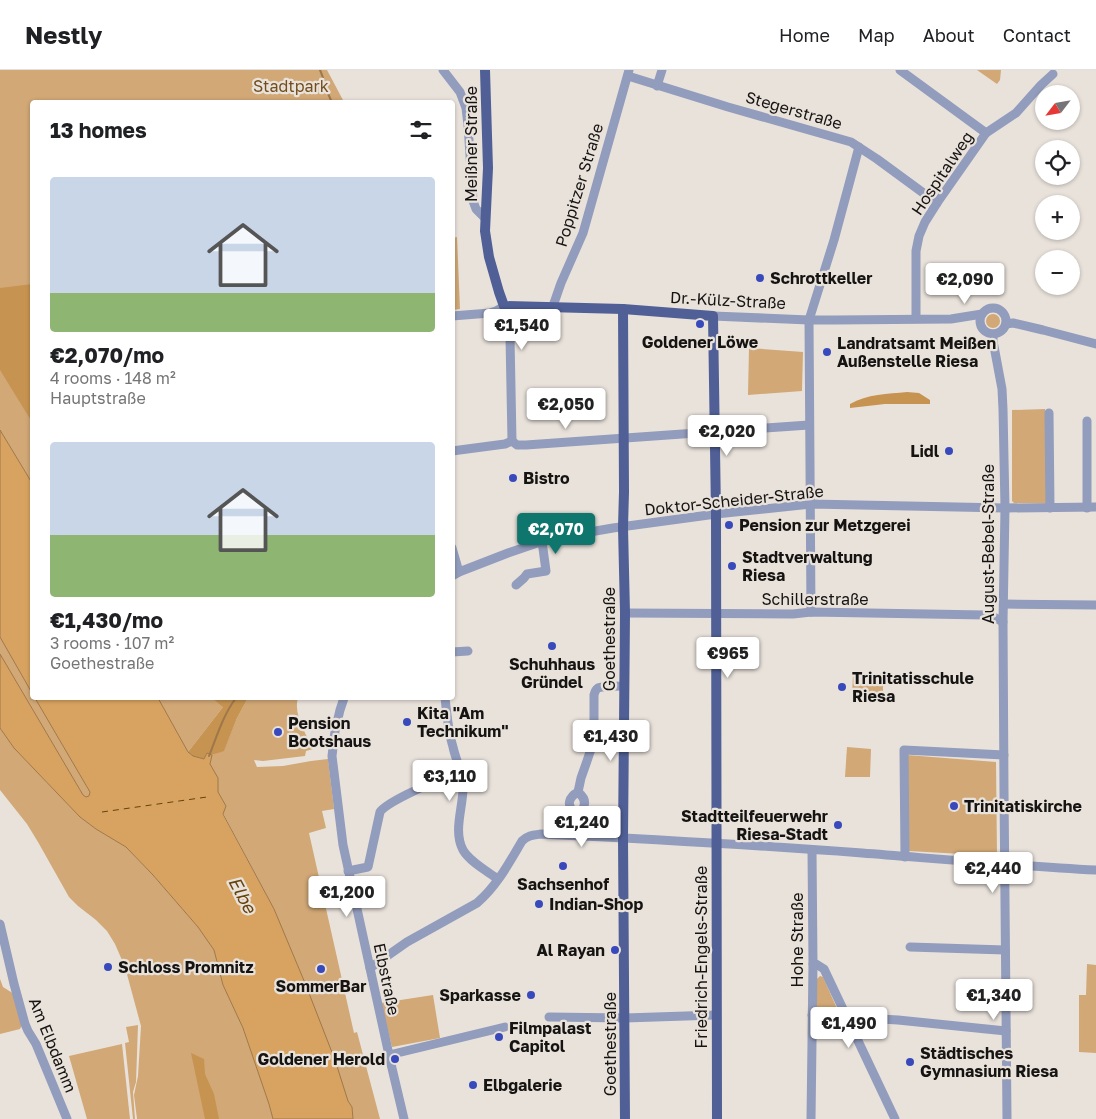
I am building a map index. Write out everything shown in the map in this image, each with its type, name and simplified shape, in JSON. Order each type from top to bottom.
[{"type":"main road","name":"Meißner Straße","points":[[485,70],[488,168],[485,231],[489,257],[504,306]]},
{"type":"main road","name":"Dr.-Külz-Straße","points":[[504,306],[623,309],[713,316]]},
{"type":"main road","name":"Goethestraße","points":[[623,309],[625,1119]]},
{"type":"main road","name":"Friedrich-Engels-Straße","points":[[713,316],[716,514],[717,1119]]},
{"type":"street","points":[[443,70],[460,92],[466,108],[473,201],[476,209],[485,218]]},
{"type":"street","points":[[657,86],[662,70]]},
{"type":"street","points":[[900,70],[986,133]]},
{"type":"street","name":"Stegerstraße","points":[[628,73],[657,86],[842,139],[860,147],[937,203]]},
{"type":"street","name":"Poppitzer Straße","points":[[553,306],[583,233],[628,73]]},
{"type":"street","name":"Hospitalweg","points":[[916,318],[916,251],[919,236],[925,222],[986,133],[1016,113],[1040,85],[1053,74]]},
{"type":"street","points":[[811,612],[809,320],[860,147]]},
{"type":"street","points":[[455,316],[490,313],[504,306],[510,337],[512,441]]},
{"type":"street","points":[[996,308],[1000,309],[1005,315],[1006,324],[1002,331],[993,334],[985,331],[980,321],[982,314],[988,309],[996,308]]},
{"type":"street","name":"Dr.-Külz-Straße","points":[[951,319],[982,314]]},
{"type":"street","name":"Dr.-Külz-Straße","points":[[713,316],[809,320],[951,319],[981,325]]},
{"type":"street","points":[[1006,324],[1013,323],[1096,344]]},
{"type":"street","name":"August-Bebel-Straße","points":[[993,334],[1002,389],[1005,508],[1003,622],[1007,1119]]},
{"type":"street","points":[[1049,413],[1050,508]]},
{"type":"street","name":"Doktor-Scheider-Straße","points":[[456,574],[542,541],[582,533],[716,514],[811,504],[1092,508],[1087,421]]},
{"type":"street","points":[[455,451],[505,444],[512,441],[526,445],[809,424]]},
{"type":"street","points":[[516,585],[527,574],[546,571],[542,541]]},
{"type":"street","points":[[1004,604],[1096,605]]},
{"type":"street","name":"Schillerstraße","points":[[624,613],[800,614],[811,612],[990,615],[1003,622]]},
{"type":"street","points":[[455,652],[468,651]]},
{"type":"street","points":[[578,792],[593,743],[595,691],[598,688],[624,686]]},
{"type":"street","name":"Elbstraße","points":[[343,700],[335,731],[332,756],[343,845],[398,1099],[404,1119]]},
{"type":"street","points":[[445,700],[451,740],[462,779],[460,843],[469,858],[498,879]]},
{"type":"street","points":[[905,857],[904,750],[1004,754]]},
{"type":"street","points":[[348,871],[368,866],[380,812],[383,808],[406,795],[438,781],[462,779]]},
{"type":"street","points":[[370,968],[407,942],[477,903],[498,879],[522,841],[530,835],[623,838],[1096,870]]},
{"type":"street","name":"Hohe Straße","points":[[811,1119],[812,850]]},
{"type":"street","name":"Am Elbdamm","points":[[0,924],[25,1024],[36,1044],[66,1119]]},
{"type":"street","points":[[910,947],[1005,950]]},
{"type":"street","points":[[813,964],[824,969],[896,1119]]},
{"type":"street","points":[[550,1017],[625,1018],[716,1015]]},
{"type":"street","points":[[812,1015],[846,1016],[1006,1031]]},
{"type":"street","points":[[389,1055],[505,1027]]},
{"type":"green space","name":"Stadtpark","points":[[0,70],[327,70],[343,100],[30,100],[30,480],[0,430]]},
{"type":"green space","points":[[977,70],[1001,70],[1000,80],[997,84]]},
{"type":"green space","points":[[457,237],[460,309],[455,310],[455,238]]},
{"type":"green space","points":[[990,314],[996,314],[1000,321],[996,328],[990,328],[986,324],[986,318]]},
{"type":"green space","points":[[749,348],[803,352],[802,391],[748,395]]},
{"type":"green space","points":[[1045,409],[1047,503],[1014,503],[1012,501],[1012,410]]},
{"type":"green space","points":[[0,637],[30,690],[30,700],[36,700],[90,792],[89,796],[83,795],[0,654]]},
{"type":"green space","points":[[853,673],[883,673],[883,697],[852,696]]},
{"type":"green space","points":[[159,700],[228,700],[188,752]]},
{"type":"green space","points":[[247,700],[298,700],[297,711],[313,749],[306,751],[305,756],[263,761],[254,760],[257,767],[283,766],[328,759],[334,809],[322,811],[326,828],[309,833],[354,1033],[357,1032],[380,1119],[353,1119],[352,1107],[348,1101],[305,983],[274,909],[223,813],[226,806],[218,792],[218,778],[210,764],[212,755],[224,750],[237,718]]},
{"type":"green space","points":[[0,728],[14,748],[80,817],[126,847],[198,927],[214,950],[223,985],[243,1028],[273,1119],[137,1119],[134,1095],[138,1076],[141,1026],[125,967],[107,931],[69,897],[27,824],[0,790]]},
{"type":"green space","points":[[847,747],[871,749],[870,777],[845,777]]},
{"type":"green space","points":[[907,755],[996,762],[997,856],[909,851]]},
{"type":"green space","points":[[1087,964],[1096,965],[1096,1053],[1079,1052],[1079,995],[1086,995]]},
{"type":"green space","points":[[820,976],[823,977],[839,1013],[817,1011],[817,979]]},
{"type":"green space","points":[[0,979],[3,987],[14,994],[22,1025],[20,1029],[0,1034]]},
{"type":"green space","points":[[433,995],[440,1038],[392,1047],[381,1003]]},
{"type":"green space","points":[[138,1025],[136,1082],[133,1092],[135,1119],[133,1119],[125,1043],[129,1042],[126,1027]]},
{"type":"green space","points":[[122,1044],[130,1119],[87,1119],[69,1056]]},
{"type":"shaded area","points":[[30,284],[30,419],[0,370],[0,288]]},
{"type":"shaded area","points":[[907,392],[919,393],[930,400],[930,404],[885,404],[850,408],[850,404],[863,398]]},
{"type":"shaded area","points":[[214,700],[247,700],[237,718],[224,751],[212,755],[207,753],[204,759],[193,756],[188,752],[223,707]]},
{"type":"shaded area","points":[[191,1053],[204,1059],[205,1074],[214,1094],[219,1119],[205,1119]]},
{"type":"water","points":[[0,430],[30,480],[30,690],[0,637]]},
{"type":"water","name":"Elbe","points":[[0,654],[83,795],[86,797],[89,796],[90,792],[36,700],[159,700],[188,752],[193,756],[204,759],[207,753],[212,755],[210,764],[218,778],[218,792],[226,806],[223,814],[274,909],[335,1060],[348,1101],[352,1107],[353,1119],[273,1119],[243,1028],[223,985],[214,950],[198,927],[126,847],[80,817],[14,748],[0,728]]},
{"type":"waterway","points":[[320,70],[331,100]]},
{"type":"waterway","points":[[209,756],[224,719],[235,700]]},
{"type":"ferry route","points":[[102,812],[207,797]]},
{"type":"place","name":"Schrottkeller","points":[[760,278]]},
{"type":"place","name":"Goldener Löwe","points":[[700,324]]},
{"type":"place","name":"Landratsamt Meißen Außenstelle Riesa","points":[[827,352]]},
{"type":"place","name":"Lidl","points":[[949,451]]},
{"type":"place","name":"Bistro","points":[[513,478]]},
{"type":"place","name":"Pension zur Metzgerei","points":[[729,525]]},
{"type":"place","name":"Stadtverwaltung Riesa","points":[[732,566]]},
{"type":"place","name":"Schuhhaus Gründel","points":[[552,646]]},
{"type":"place","name":"Trinitatisschule Riesa","points":[[842,687]]},
{"type":"place","name":"Kita \"Am Technikum\"","points":[[407,722]]},
{"type":"place","name":"Pension Bootshaus","points":[[278,732]]},
{"type":"place","name":"Trinitatiskirche","points":[[954,806]]},
{"type":"place","name":"Stadtteilfeuerwehr Riesa-Stadt","points":[[838,825]]},
{"type":"place","name":"Sachsenhof","points":[[563,866]]},
{"type":"place","name":"Indian-Shop","points":[[539,904]]},
{"type":"place","name":"Al Rayan","points":[[615,950]]},
{"type":"place","name":"Schloss Promnitz","points":[[108,967]]},
{"type":"place","name":"SommerBar","points":[[321,969]]},
{"type":"place","name":"Sparkasse","points":[[531,995]]},
{"type":"place","name":"Filmpalast Capitol","points":[[499,1037]]},
{"type":"place","name":"Goldener Herold","points":[[395,1059]]},
{"type":"place","name":"Städtisches Gymnasium Riesa","points":[[910,1062]]},
{"type":"place","name":"Elbgalerie","points":[[473,1085]]}]
